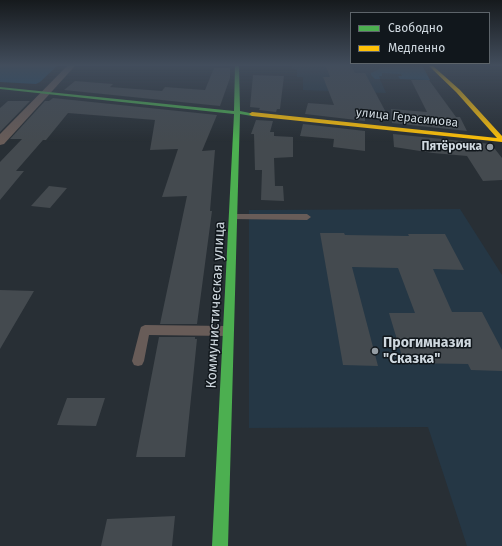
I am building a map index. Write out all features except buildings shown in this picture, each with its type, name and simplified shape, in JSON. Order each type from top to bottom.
[{"type":"street","name":"улица Герасимова","points":[[32,91],[236,111],[502,140]]},
{"type":"street","name":"Коммунистическая улица","points":[[220,546],[234,217],[236,91]]},
{"type":"street","points":[[458,91],[502,140]]},
{"type":"street","points":[[0,141],[46,93]]},
{"type":"lane","points":[[234,217],[307,217]]},
{"type":"lane","points":[[138,361],[146,330],[229,331]]},
{"type":"shaded area","points":[[344,91],[385,91],[386,93]]},
{"type":"shaded area","name":"Прогимназия \"Сказка\"","points":[[460,209],[502,275],[502,546],[467,546],[428,427],[249,428],[249,210]]},
{"type":"traffic: fast","points":[[34,91],[252,114]]},
{"type":"traffic: fast","points":[[220,546],[237,91]]},
{"type":"traffic: slow","points":[[458,91],[502,140]]},
{"type":"traffic: slow","points":[[252,114],[502,140]]},
{"type":"place","name":"Пятёрочка","points":[[490,147]]},
{"type":"place","name":"Прогимназия \"Сказка\"","points":[[375,351]]}]
